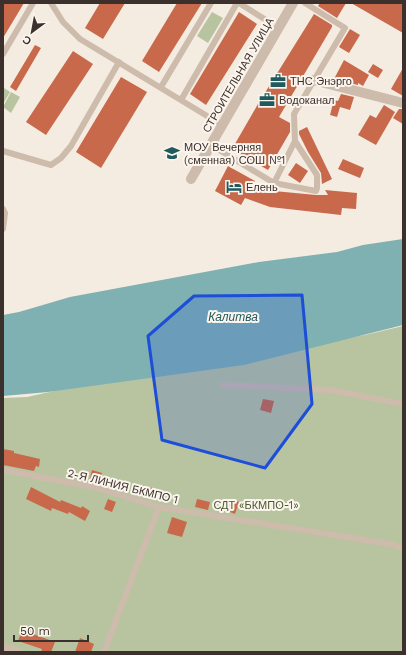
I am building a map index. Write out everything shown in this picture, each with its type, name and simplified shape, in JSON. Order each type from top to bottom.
[{"type":"street","name":"СТРОИТЕЛЬНАЯ УЛИЦА","points":[[191,179],[293,3]]},
{"type":"street","points":[[313,80],[403,103]]},
{"type":"street","points":[[3,648],[17,652]]},
{"type":"lane","points":[[3,54],[33,3]]},
{"type":"lane","points":[[51,3],[63,22],[80,39],[161,87],[222,126]]},
{"type":"lane","points":[[161,87],[211,3]]},
{"type":"lane","points":[[181,100],[238,3],[266,20]]},
{"type":"lane","points":[[274,183],[295,141],[294,114],[345,28],[305,3]]},
{"type":"lane","points":[[3,151],[51,165],[61,158],[72,146],[118,62]]},
{"type":"lane","points":[[210,145],[274,183],[316,191],[317,175],[295,141]]},
{"type":"lane","points":[[3,209],[5,213],[3,229]]},
{"type":"lane","points":[[222,385],[332,390],[403,404]]},
{"type":"lane","name":"2-Я ЛИНИЯ БКМПО 1","points":[[3,470],[97,488],[159,507],[390,544],[403,548]]},
{"type":"lane","points":[[104,652],[159,507]]},
{"type":"highlighted area","points":[[302,295],[312,404],[265,468],[162,440],[148,336],[194,296]]},
{"type":"green space","points":[[212,12],[223,18],[208,43],[197,36]]},
{"type":"green space","points":[[4,88],[10,92],[3,104],[3,89]]},
{"type":"green space","points":[[11,92],[20,97],[11,113],[3,107]]},
{"type":"green space","name":"СДТ «БКМПО-1»","points":[[403,326],[403,652],[3,652],[3,398],[27,397],[113,378],[365,335]]},
{"type":"water","name":"Калитва","points":[[403,239],[403,325],[244,365],[48,392],[3,396],[3,315],[19,312],[70,297],[259,262],[337,252],[363,245]]},
{"type":"building","points":[[3,3],[24,3],[3,38]]},
{"type":"building","points":[[100,3],[125,3],[103,39],[85,28]]},
{"type":"building","points":[[177,3],[202,3],[159,72],[142,61]]},
{"type":"building","points":[[320,3],[346,3],[337,18],[318,6]]},
{"type":"building","points":[[351,3],[403,3],[403,33]]},
{"type":"building","points":[[239,12],[257,24],[206,105],[190,94]]},
{"type":"building","points":[[314,14],[332,25],[332,27],[279,117],[290,123],[290,132],[268,170],[232,149]]},
{"type":"building","points":[[350,29],[360,35],[349,53],[339,47]]},
{"type":"building","points":[[35,45],[41,48],[16,91],[10,87]]},
{"type":"building","points":[[73,51],[93,64],[46,135],[26,122]]},
{"type":"building","points":[[344,60],[369,75],[363,86],[358,83],[358,85],[334,79]]},
{"type":"building","points":[[373,64],[383,70],[378,78],[368,72]]},
{"type":"building","points":[[403,68],[403,96],[391,89]]},
{"type":"building","points":[[121,77],[147,92],[101,168],[76,152]]},
{"type":"building","points":[[341,94],[354,97],[350,110],[340,107],[337,117],[330,115],[334,100],[338,101]]},
{"type":"building","points":[[384,105],[395,112],[376,145],[358,135],[370,115],[376,118]]},
{"type":"building","points":[[399,109],[403,109],[403,124],[393,118]]},
{"type":"building","points":[[307,127],[332,179],[322,184],[321,173],[299,134],[299,131]]},
{"type":"building","points":[[343,159],[364,168],[360,178],[338,169]]},
{"type":"building","points":[[296,163],[308,171],[300,183],[288,175]]},
{"type":"building","points":[[228,166],[255,181],[253,184],[274,191],[316,195],[328,195],[325,190],[357,193],[356,209],[342,208],[341,215],[270,207],[245,198],[241,205],[215,191]]},
{"type":"building","points":[[263,399],[274,401],[271,413],[260,410]]},
{"type":"building","points":[[3,449],[40,459],[39,467],[36,466],[34,471],[3,465]]},
{"type":"building","points":[[92,470],[102,473],[101,476],[107,477],[105,486],[89,482]]},
{"type":"building","points":[[141,485],[152,488],[150,498],[139,496]]},
{"type":"building","points":[[31,487],[60,502],[61,500],[81,508],[82,506],[90,511],[85,521],[69,512],[68,514],[52,508],[51,511],[26,499]]},
{"type":"building","points":[[108,499],[116,502],[112,512],[104,509]]},
{"type":"building","points":[[197,499],[210,502],[208,510],[195,507]]},
{"type":"building","points":[[229,499],[239,502],[235,514],[225,510]]},
{"type":"building","points":[[172,517],[187,522],[182,537],[167,533]]},
{"type":"building","points":[[22,630],[55,642],[51,652],[41,652],[42,649],[18,641]]},
{"type":"building","points":[[80,638],[94,644],[91,652],[75,652]]},
{"type":"place","name":"ТНС Энэрго","points":[[278,81]]},
{"type":"place","name":"Водоканал","points":[[267,100]]},
{"type":"place","name":"МОУ Вечерняя (сменная) СОШ №1","points":[[172,153]]},
{"type":"place","name":"Елень","points":[[234,187]]}]
